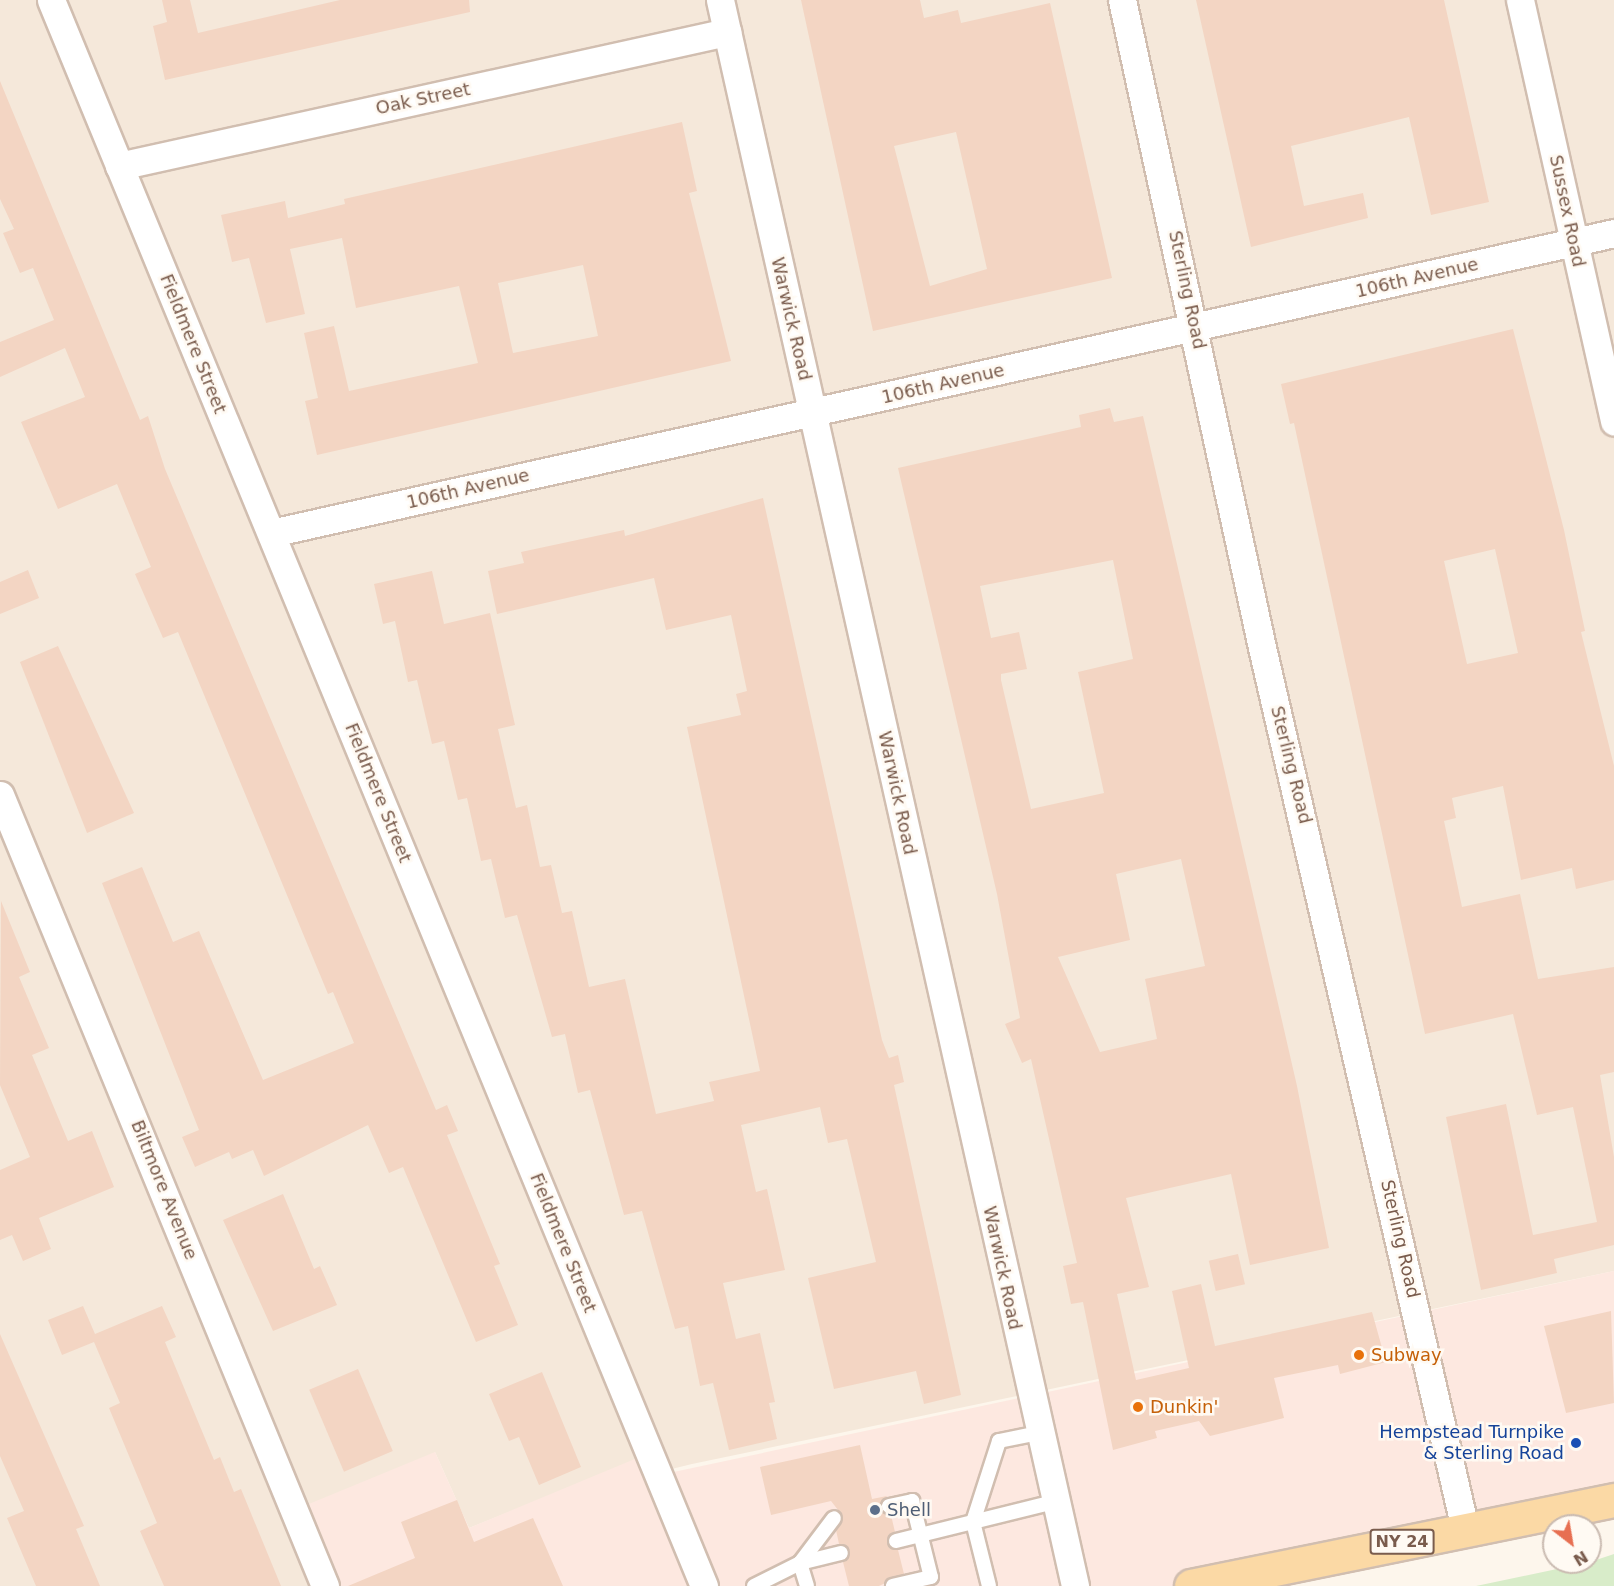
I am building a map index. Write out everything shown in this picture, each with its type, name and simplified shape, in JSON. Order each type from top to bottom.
[{"type":"main road","name":"NY 24","points":[[1191,1586],[1614,1500]]},
{"type":"street","name":"Fieldmere Street","points":[[51,0],[705,1586]]},
{"type":"street","name":"Warwick Road","points":[[720,0],[1054,1502],[1075,1586]]},
{"type":"street","name":"Sterling Road","points":[[1122,0],[1196,329],[1261,643],[1465,1529]]},
{"type":"street","name":"Sussex Road","points":[[1520,0],[1614,422]]},
{"type":"street","name":"Oak Street","points":[[119,166],[727,32]]},
{"type":"street","name":"106th Avenue","points":[[271,533],[813,415],[1614,233]]},
{"type":"street","name":"Biltmore Avenue","points":[[0,795],[325,1586]]},
{"type":"lane","points":[[989,1586],[973,1522],[999,1441],[1039,1433]]},
{"type":"lane","points":[[889,1506],[912,1501],[930,1577],[913,1584],[893,1586]]},
{"type":"lane","points":[[896,1540],[1054,1502]]},
{"type":"lane","points":[[800,1563],[834,1518]]},
{"type":"lane","points":[[754,1586],[800,1563],[841,1553]]},
{"type":"lane","points":[[800,1563],[807,1586]]},
{"type":"shaded area","points":[[0,0],[1614,0],[1614,1271],[692,1464],[529,1504],[469,1528],[435,1452],[317,1586],[0,1586]]},
{"type":"shaded area","points":[[1614,1271],[1614,1500],[1191,1586],[317,1586],[287,1513],[435,1452],[469,1528],[642,1456],[650,1477]]},
{"type":"green space","points":[[1614,1554],[1614,1586],[1476,1586],[1542,1572],[1542,1574],[1602,1574],[1602,1558]]},
{"type":"building","points":[[162,0],[190,0],[198,33],[340,0],[469,0],[470,12],[165,80],[153,26],[167,22]]},
{"type":"building","points":[[801,0],[920,0],[924,18],[958,10],[961,23],[1050,3],[1112,278],[873,331]],"holes":[[[956,132],[987,269],[930,286],[894,146]]]},
{"type":"building","points":[[1196,0],[1444,0],[1489,202],[1431,215],[1409,117],[1291,146],[1304,206],[1363,193],[1368,218],[1251,247]]},
{"type":"building","points":[[0,81],[140,420],[148,416],[165,469],[436,1110],[447,1105],[458,1131],[447,1135],[500,1264],[494,1266],[518,1325],[476,1342],[403,1167],[389,1173],[368,1125],[264,1176],[253,1150],[232,1159],[229,1152],[195,1167],[182,1137],[199,1130],[102,883],[142,867],[173,942],[199,931],[263,1080],[354,1043],[333,992],[328,994],[178,632],[163,638],[135,574],[151,567],[117,484],[58,509],[21,422],[85,397],[65,348],[0,377],[0,342],[54,320],[33,268],[20,273],[3,233],[14,229],[0,199]]},
{"type":"building","points":[[682,122],[697,191],[689,193],[731,361],[317,455],[305,401],[318,398],[304,333],[334,326],[349,391],[478,363],[459,286],[356,308],[342,238],[290,249],[305,314],[266,323],[249,258],[232,262],[221,215],[285,201],[288,218],[345,204],[344,199]],"holes":[[[583,265],[598,336],[513,353],[498,283]]]},
{"type":"building","points":[[1513,329],[1564,530],[1585,631],[1581,632],[1614,766],[1614,880],[1576,889],[1572,868],[1521,880],[1503,786],[1452,798],[1456,818],[1444,821],[1462,907],[1520,894],[1538,979],[1614,967],[1614,1072],[1600,1075],[1614,1157],[1614,1245],[1554,1259],[1557,1273],[1481,1290],[1446,1117],[1506,1104],[1533,1235],[1597,1222],[1573,1107],[1537,1115],[1513,1014],[1425,1034],[1294,423],[1290,424],[1281,384]],"holes":[[[1495,549],[1518,653],[1467,664],[1444,561]]]},
{"type":"building","points":[[1110,408],[1114,422],[1143,416],[1297,1086],[1329,1248],[1250,1265],[1231,1174],[1126,1198],[1149,1287],[1117,1294],[1136,1380],[1189,1368],[1172,1291],[1201,1284],[1215,1346],[1372,1312],[1386,1362],[1340,1374],[1338,1365],[1274,1378],[1284,1418],[1210,1436],[1199,1421],[1155,1431],[1157,1438],[1113,1450],[1083,1302],[1071,1304],[1063,1266],[1077,1263],[1031,1059],[1022,1063],[1005,1024],[1020,1018],[997,894],[898,468],[1081,427],[1079,415]],"holes":[[[1113,560],[1133,659],[1078,672],[1104,793],[1031,809],[1001,680],[1001,674],[1027,669],[1019,632],[991,638],[980,586]],[[1181,859],[1205,966],[1145,979],[1157,1039],[1100,1052],[1058,957],[1130,940],[1116,874]]]},
{"type":"building","points":[[763,498],[882,1040],[889,1058],[898,1055],[904,1082],[894,1085],[961,1395],[924,1404],[916,1371],[834,1389],[808,1278],[876,1262],[847,1139],[828,1143],[820,1107],[741,1125],[756,1192],[767,1189],[785,1270],[723,1283],[736,1339],[760,1333],[775,1402],[769,1403],[777,1439],[729,1450],[713,1383],[700,1386],[688,1326],[675,1329],[642,1211],[624,1215],[590,1090],[578,1093],[565,1034],[552,1037],[517,915],[505,918],[491,859],[481,861],[467,798],[458,800],[444,741],[432,744],[417,680],[408,682],[395,621],[383,624],[374,584],[432,571],[444,624],[490,613],[515,725],[498,729],[516,808],[527,805],[540,867],[551,865],[562,913],[572,911],[589,987],[625,979],[656,1114],[714,1101],[709,1082],[760,1071],[687,727],[741,715],[736,694],[747,691],[731,615],[666,630],[654,578],[497,614],[488,571],[524,563],[521,552],[624,530],[625,536]]},
{"type":"building","points":[[28,570],[39,598],[0,614],[0,582]]},
{"type":"building","points":[[58,646],[134,813],[87,833],[20,662]]},
{"type":"building","points":[[1,901],[30,972],[19,977],[49,1048],[32,1055],[68,1141],[92,1131],[114,1187],[39,1218],[51,1249],[23,1261],[12,1235],[0,1240],[0,1170],[30,1157],[0,1085]]},
{"type":"building","points":[[283,1194],[314,1269],[320,1266],[337,1305],[273,1331],[223,1220]]},
{"type":"building","points":[[1238,1254],[1245,1284],[1216,1291],[1209,1261]]},
{"type":"building","points":[[83,1306],[95,1334],[162,1306],[176,1337],[165,1342],[214,1460],[220,1457],[234,1492],[241,1489],[281,1586],[164,1586],[140,1531],[157,1523],[109,1408],[120,1403],[94,1342],[62,1355],[48,1320]]},
{"type":"building","points":[[1611,1311],[1614,1403],[1566,1413],[1544,1326]]},
{"type":"building","points":[[0,1334],[84,1526],[76,1529],[100,1586],[36,1586],[7,1518],[24,1511],[0,1456]]},
{"type":"building","points":[[358,1369],[393,1451],[344,1472],[309,1390]]},
{"type":"building","points":[[542,1372],[581,1467],[539,1485],[519,1437],[509,1441],[489,1394]]},
{"type":"building","points":[[860,1445],[872,1499],[887,1496],[880,1507],[891,1515],[895,1532],[887,1543],[898,1550],[904,1574],[879,1586],[849,1586],[843,1562],[850,1551],[839,1544],[836,1530],[842,1515],[831,1501],[771,1515],[760,1467]]},
{"type":"building","points":[[457,1500],[474,1542],[533,1518],[563,1586],[348,1586],[415,1558],[401,1522]]},
{"type":"place","name":"Subway","points":[[1359,1355]]},
{"type":"place","name":"Dunkin'","points":[[1138,1407]]},
{"type":"place","name":"Hempstead Turnpike & Sterling Road","points":[[1576,1443]]},
{"type":"place","name":"Shell","points":[[875,1510]]}]
